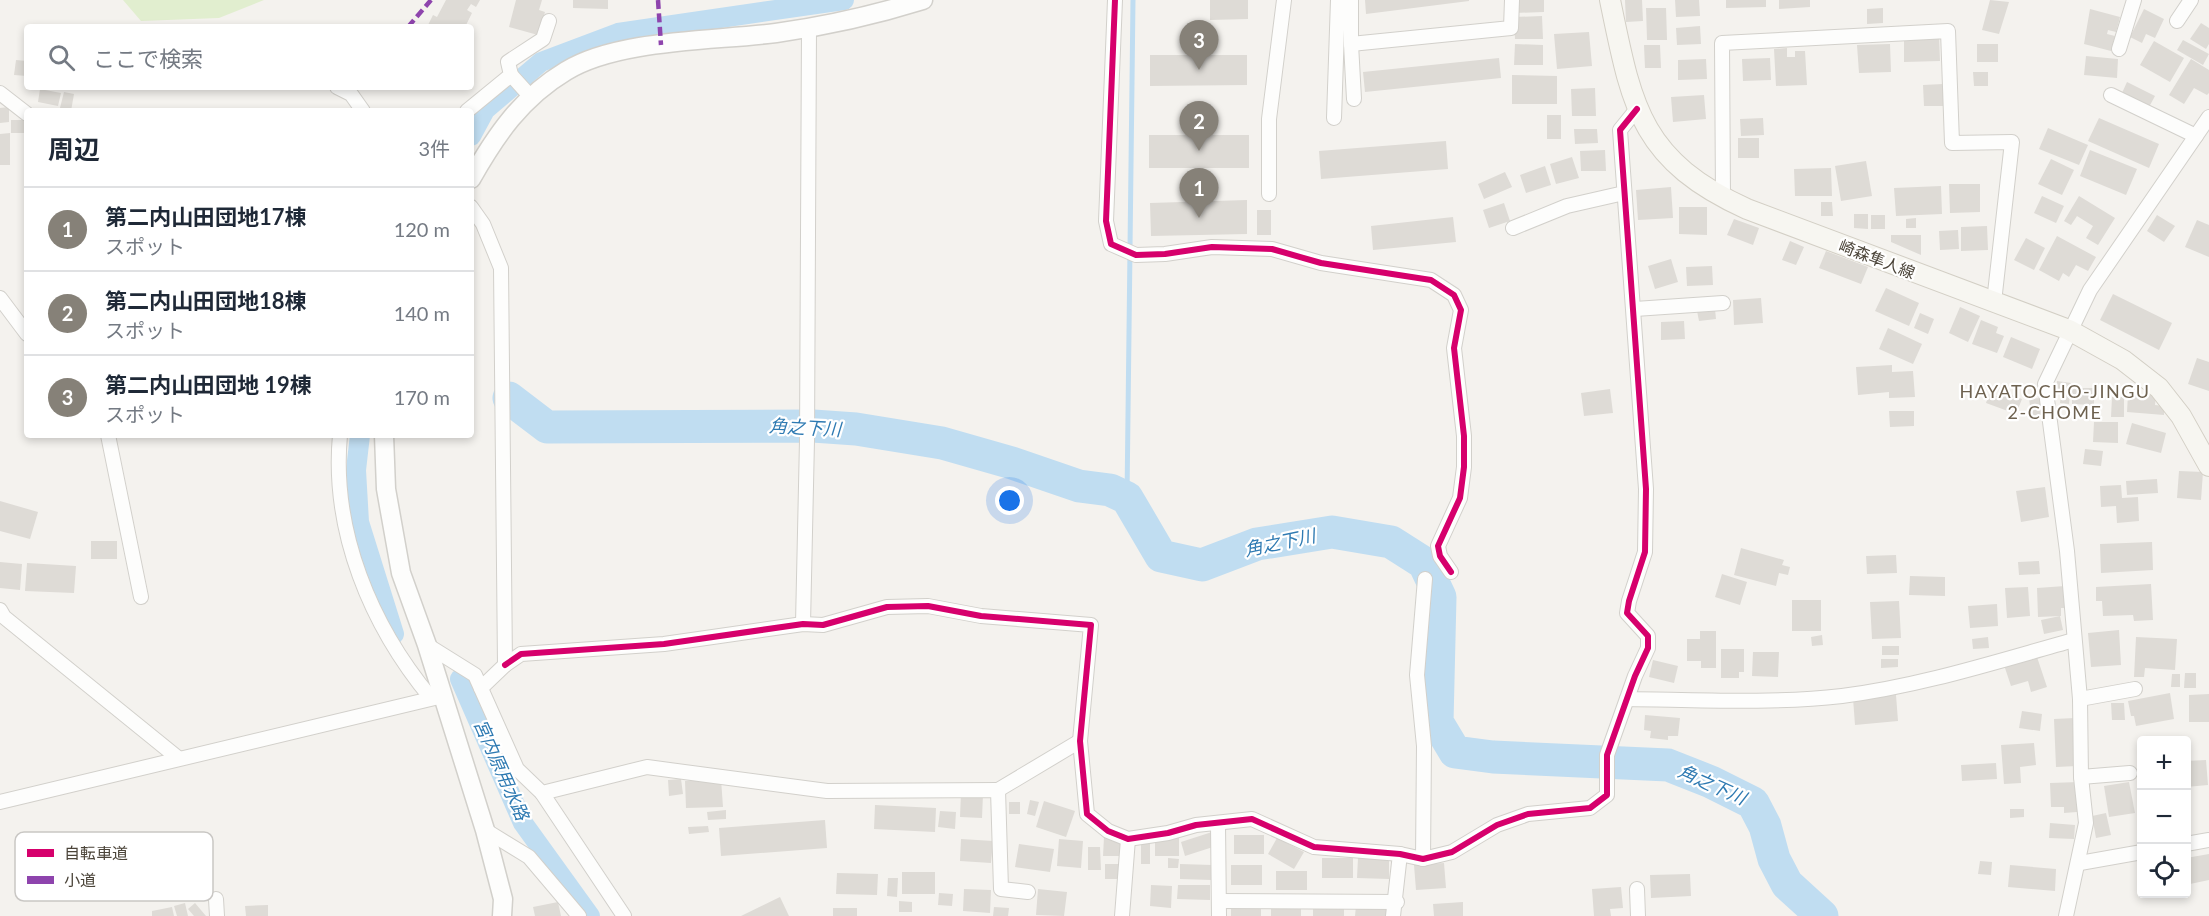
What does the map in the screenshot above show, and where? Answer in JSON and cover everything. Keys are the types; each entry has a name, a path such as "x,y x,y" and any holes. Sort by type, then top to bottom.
{"main road":[{"name":"崎森隼人線","path":"1610,0 1627,81 1637,109 1651,136 1673,164 1697,183 1723,198 2069,330 2123,360 2159,388 2181,416 2209,466"}],"street":[{"path":"473,108 520,85 567,70 597,56 661,45 809,28 876,15 923,0"},
{"path":"1115,0 1106,221 1111,244 1136,255 1165,254 1212,247 1272,249 1321,263 1431,280 1454,295 1461,310 1454,348 1464,436 1464,467 1460,498 1438,546 1440,556 1451,572"},
{"path":"1269,194 1269,119 1284,0"},
{"path":"1334,118 1338,0"},
{"path":"1351,0 1354,99"},
{"path":"1351,44 1511,28 1512,0"},
{"path":"2119,49 2134,0"},
{"path":"2177,21 2191,0"},
{"path":"520,85 508,62 543,39 549,21"},
{"path":"804,624 809,28"},
{"path":"1723,198 1722,43 1948,31 1952,143 2012,142 1994,302"},
{"path":"474,174 520,85"},
{"path":"343,90 351,94 361,108"},
{"path":"0,93 24,112"},
{"path":"2111,95 2196,136"},
{"path":"481,688 505,665 521,654 664,644 804,624 823,625 887,607 928,606 981,616 1091,625 1080,741 1087,814 1108,831 1128,839 1168,833 1197,825 1218,825 1252,819 1314,847 1400,854 1423,859 1452,852 1497,825 1528,814 1590,808 1607,795 1607,755 1648,648 1648,636 1628,613 1629,601 1645,552 1647,489 1620,130 1637,109"},
{"path":"2066,916 2080,863 2086,823 2081,777 2080,699 2067,551 2045,384 2069,330 2101,273 2209,117"},
{"path":"1513,228 1567,206 1624,193"},
{"path":"474,211 483,224 501,268 505,665"},
{"path":"0,298 24,330"},
{"path":"1635,309 1723,303"},
{"path":"109,438 141,597"},
{"path":"340,438 338,487 349,541 372,609 403,664 437,697"},
{"path":"384,438 386,489 401,573 427,645 437,697 485,830 503,898 502,916"},
{"path":"1423,859 1424,746 1417,675 1425,579"},
{"path":"0,610 4,617 178,758"},
{"path":"1627,699 1785,700 1842,696 1907,684 2074,640"},
{"path":"427,645 475,675 517,769 542,793 624,916"},
{"path":"2080,699 2135,689"},
{"path":"0,802 437,697"},
{"path":"542,793 647,767 827,791 998,790 1080,741"},
{"path":"2081,777 2130,773"},
{"path":"998,790 1000,889 1028,892"},
{"path":"1218,825 1219,916"},
{"path":"485,830 529,857 579,916"},
{"path":"1122,916 1128,839"},
{"path":"2191,843 2209,840"},
{"path":"2080,863 2137,853"},
{"path":"1393,916 1397,902 1400,854"},
{"path":"1637,889 1638,916"},
{"path":"216,899 217,916"},
{"path":"1219,901 1397,902"}],"green space":[{"path":"123,0 264,0 219,18 141,21"}],"building":[{"path":"446,0 480,0 476,7 471,4 467,10 472,13 466,24 428,24 433,15 437,17"},
{"path":"516,0 542,0 539,10 545,12 538,35 509,27"},
{"path":"573,0 608,0 608,9 573,8"},
{"path":"1210,0 1248,0 1248,19 1210,20"},
{"path":"1365,0 1469,0 1469,1 1366,14"},
{"path":"1514,0 1544,0 1544,12 1515,13"},
{"path":"1625,0 1642,0 1643,21 1626,22"},
{"path":"1675,0 1699,0 1700,16 1676,17"},
{"path":"1726,0 1766,0 1766,7 1726,8"},
{"path":"1779,0 1810,0 1810,7 1779,9"},
{"path":"1990,0 2009,2 1999,34 1982,30"},
{"path":"1646,8 1666,8 1667,40 1647,40"},
{"path":"1883,8 1883,23 1867,24 1867,9"},
{"path":"2090,9 2120,17 2116,32 2108,30 2107,34 2115,36 2111,51 2084,44"},
{"path":"2144,9 2164,19 2155,38 2146,34 2142,43 2130,37"},
{"path":"1542,16 1543,39 1515,39 1514,17"},
{"path":"2201,23 2209,28 2209,44 2206,49 2190,39"},
{"path":"1700,26 1701,44 1677,45 1676,28"},
{"path":"1589,32 1592,66 1557,69 1554,34"},
{"path":"1939,36 1940,61 1904,62 1904,37"},
{"path":"2183,40 2209,54 2203,65 2177,50"},
{"path":"2154,41 2184,58 2170,82 2140,65"},
{"path":"1515,44 1543,45 1543,65 1514,65"},
{"path":"1890,44 1891,72 1859,73 1857,45"},
{"path":"1977,44 1998,44 1998,62 1977,62"},
{"path":"1644,45 1660,45 1661,68 1645,68"},
{"path":"1787,48 1787,57 1795,57 1795,51 1805,51 1807,85 1776,86 1774,49"},
{"path":"1150,55 1247,55 1247,85 1150,86"},
{"path":"2086,56 2118,59 2117,78 2084,75"},
{"path":"1499,58 1501,78 1365,92 1363,72"},
{"path":"1770,58 1771,80 1743,81 1742,59"},
{"path":"1706,59 1707,79 1678,80 1678,60"},
{"path":"2191,59 2209,70 2209,93 2207,95 2194,88 2184,104 2169,95"},
{"path":"16,60 24,61 24,76 14,75"},
{"path":"1973,72 1988,72 1988,86 1974,86"},
{"path":"1512,75 1557,76 1557,104 1512,104"},
{"path":"2127,82 2155,96 2149,107 2122,93"},
{"path":"1943,84 1944,106 1924,106 1923,85"},
{"path":"1595,88 1596,116 1572,116 1571,89"},
{"path":"40,90 61,93 58,106 38,102"},
{"path":"64,92 74,94 72,108 60,108"},
{"path":"1704,95 1706,119 1673,122 1671,97"},
{"path":"9,107 9,122 0,123 0,108"},
{"path":"1547,115 1561,115 1561,139 1547,139"},
{"path":"1763,118 1764,135 1741,136 1740,119"},
{"path":"2099,118 2159,144 2149,168 2088,141"},
{"path":"11,120 24,120 24,133 11,133"},
{"path":"2048,128 2088,145 2079,165 2039,149"},
{"path":"1574,129 1597,129 1598,143 1575,144"},
{"path":"10,133 10,165 0,165 0,134"},
{"path":"1149,135 1249,135 1249,168 1149,168"},
{"path":"1738,138 1759,138 1759,158 1738,158"},
{"path":"1446,141 1448,169 1321,179 1319,151"},
{"path":"1605,150 1606,171 1581,171 1580,151"},
{"path":"2090,150 2137,169 2126,195 2080,176"},
{"path":"1572,157 1579,178 1556,184 1550,164"},
{"path":"2051,159 2074,170 2062,195 2038,184"},
{"path":"1866,161 1872,196 1841,201 1835,166"},
{"path":"1545,166 1551,185 1526,193 1520,175"},
{"path":"1831,168 1832,196 1795,196 1794,169"},
{"path":"1505,172 1512,187 1484,199 1478,184"},
{"path":"1949,184 1980,184 1980,212 1950,213"},
{"path":"1941,186 1942,214 1896,216 1894,188"},
{"path":"1671,187 1673,218 1638,220 1636,190"},
{"path":"2042,196 2064,206 2056,223 2034,213"},
{"path":"2079,196 2115,218 2098,245 2086,238 2093,226 2077,216 2071,225 2064,221"},
{"path":"1247,200 1247,234 1151,236 1150,203"},
{"path":"1821,202 1832,202 1833,216 1821,216"},
{"path":"1504,203 1510,221 1489,228 1483,210"},
{"path":"1679,207 1707,207 1707,235 1679,234"},
{"path":"1257,210 1271,210 1271,235 1257,235"},
{"path":"1854,214 1868,214 1868,229 1854,228"},
{"path":"1871,215 1885,215 1885,229 1871,229"},
{"path":"2157,215 2175,226 2164,242 2147,231"},
{"path":"1453,217 1456,242 1373,250 1371,226"},
{"path":"1916,218 1916,228 1906,228 1906,219"},
{"path":"1734,219 1759,228 1753,245 1727,235"},
{"path":"2197,220 2209,225 2209,257 2185,247"},
{"path":"1987,226 1988,250 1961,251 1961,227"},
{"path":"1958,230 1959,249 1940,250 1939,231"},
{"path":"1891,235 1921,235 1921,255 1891,242"},
{"path":"2057,236 2096,257 2088,271 2076,265 2069,277 2063,273 2059,281 2039,270"},
{"path":"2026,238 2045,248 2034,270 2014,260"},
{"path":"1790,241 1804,247 1796,265 1782,260"},
{"path":"1826,251 1868,267 1861,284 1819,268"},
{"path":"1671,259 1678,282 1655,289 1648,266"},
{"path":"1712,266 1713,285 1687,286 1686,267"},
{"path":"1886,288 1919,303 1909,326 1875,311"},
{"path":"2113,294 2172,323 2159,350 2100,320"},
{"path":"1761,298 1763,323 1734,325 1733,300"},
{"path":"1960,307 1980,316 1968,342 1949,333"},
{"path":"1715,309 1716,319 1699,321 1697,311"},
{"path":"1920,313 1934,319 1928,334 1914,328"},
{"path":"1981,320 1998,327 1996,333 2004,336 1997,353 1972,344"},
{"path":"1684,321 1685,339 1661,340 1661,322"},
{"path":"1888,328 1922,344 1913,364 1879,349"},
{"path":"2011,337 2040,349 2032,369 2003,357"},
{"path":"2197,358 2209,362 2209,391 2188,384"},
{"path":"1892,365 1892,372 1913,371 1915,397 1889,398 1889,392 1858,395 1856,367"},
{"path":"2057,381 2071,383 2069,404 2060,403 2061,394 2056,394"},
{"path":"2072,388 2094,388 2094,405 2072,404"},
{"path":"1610,389 1613,413 1584,416 1581,393"},
{"path":"2005,393 2022,399 2016,414 1986,403 1989,394 2003,398"},
{"path":"2128,394 2156,395 2155,405 2164,406 2164,415 2127,412"},
{"path":"2112,397 2124,397 2124,417 2111,417"},
{"path":"2041,398 2043,418 2032,419 2029,399"},
{"path":"1889,411 1914,411 1914,426 1890,427"},
{"path":"2094,422 2118,422 2118,443 2093,442"},
{"path":"2132,423 2166,433 2161,453 2126,444"},
{"path":"2085,449 2103,451 2101,466 2083,464"},
{"path":"2179,471 2203,472 2201,500 2177,498"},
{"path":"2157,479 2158,493 2127,495 2126,481"},
{"path":"2121,485 2122,498 2138,497 2139,521 2117,523 2116,506 2101,507 2100,486"},
{"path":"2045,487 2049,517 2021,522 2016,491"},
{"path":"0,501 38,512 30,539 0,531"},
{"path":"91,541 117,541 117,559 91,559"},
{"path":"2152,542 2153,570 2101,573 2100,544"},
{"path":"1741,548 1784,560 1782,565 1790,567 1788,575 1779,573 1776,586 1734,575"},
{"path":"1896,555 1897,573 1867,574 1866,556"},
{"path":"2039,561 2040,574 2019,575 2018,562"},
{"path":"0,562 22,564 20,590 0,588"},
{"path":"27,563 76,566 74,593 25,591"},
{"path":"1722,574 1747,582 1740,605 1715,597"},
{"path":"1910,576 1945,577 1945,596 1909,595"},
{"path":"2151,584 2153,620 2134,621 2133,615 2103,616 2102,601 2096,601 2096,587"},
{"path":"2065,586 2066,608 2061,608 2061,616 2038,617 2037,588"},
{"path":"2028,587 2030,616 2007,618 2005,588"},
{"path":"1792,600 1821,600 1821,631 1792,631"},
{"path":"1899,601 1901,638 1872,639 1870,602"},
{"path":"1997,604 1998,626 1970,628 1968,606"},
{"path":"2060,616 2063,630 2044,634 2041,620"},
{"path":"2119,630 2121,665 2091,667 2088,633"},
{"path":"1700,631 1716,631 1716,668 1701,668 1701,661 1687,661 1687,639 1700,639"},
{"path":"1822,635 1823,645 1812,646 1811,637"},
{"path":"1988,637 1989,648 1973,649 1972,639"},
{"path":"2136,637 2177,639 2175,670 2145,668 2144,677 2134,677"},
{"path":"1882,646 1899,646 1899,655 1882,655"},
{"path":"1721,649 1744,649 1744,672 1739,672 1739,678 1721,678"},
{"path":"1753,652 1779,652 1778,677 1752,676"},
{"path":"2036,654 2047,687 2031,692 2028,681 2011,686 2004,665"},
{"path":"1881,659 1898,659 1898,667 1881,668"},
{"path":"1653,660 1678,666 1674,683 1649,677"},
{"path":"2185,673 2196,673 2196,688 2184,688"},
{"path":"2172,674 2180,674 2180,687 2171,687"},
{"path":"2170,693 2174,719 2136,726 2128,701"},
{"path":"2209,694 2209,722 2189,722 2189,695"},
{"path":"1896,695 1898,721 1855,725 1853,698"},
{"path":"2111,703 2124,703 2125,720 2112,720"},
{"path":"2022,711 2042,714 2040,731 2019,728"},
{"path":"1645,715 1680,718 1678,736 1668,736 1668,740 1650,738 1651,731 1644,730"},
{"path":"2075,718 2077,766 2056,767 2054,719"},
{"path":"2034,743 2036,765 2020,767 2021,783 2004,784 2001,745"},
{"path":"2206,760 2208,785 2191,787 2191,761"},
{"path":"1996,763 1997,779 1962,781 1961,765"},
{"path":"681,779 683,794 669,796 668,780"},
{"path":"721,779 723,807 686,808 685,781"},
{"path":"2079,782 2080,803 2077,803 2077,812 2064,813 2064,807 2051,807 2050,783"},
{"path":"2129,782 2135,813 2109,817 2104,786"},
{"path":"961,793 983,794 982,818 960,817"},
{"path":"1030,800 1039,802 1035,816 1027,814"},
{"path":"1044,801 1075,811 1066,837 1036,827"},
{"path":"1009,802 1020,802 1020,814 1009,814"},
{"path":"875,805 936,808 935,832 874,829"},
{"path":"2010,809 2024,809 2024,817 2010,818"},
{"path":"726,810 726,819 708,820 707,812"},
{"path":"940,811 956,812 955,829 938,827"},
{"path":"2106,813 2111,835 2096,838 2092,816"},
{"path":"825,820 827,848 721,856 719,828"},
{"path":"2050,823 2075,825 2074,839 2049,838"},
{"path":"708,826 709,832 689,834 688,827"},
{"path":"1212,832 1216,846 1185,856 1181,842"},
{"path":"1234,835 1264,835 1264,854 1234,854"},
{"path":"1104,837 1120,837 1120,856 1103,856"},
{"path":"1155,837 1179,838 1179,856 1155,856"},
{"path":"1277,838 1304,852 1294,869 1268,854"},
{"path":"961,839 993,841 991,863 960,861"},
{"path":"1059,839 1083,841 1081,868 1057,866"},
{"path":"1141,842 1150,842 1150,864 1141,864"},
{"path":"1019,844 1054,849 1050,872 1015,867"},
{"path":"1088,847 1100,847 1101,870 1088,870"},
{"path":"2209,854 2209,880 2191,884 2191,857"},
{"path":"1168,858 1179,859 1178,868 1168,868"},
{"path":"1322,858 1353,858 1353,878 1322,878"},
{"path":"1358,858 1389,859 1389,879 1357,878"},
{"path":"1980,861 1992,862 1991,875 1978,874"},
{"path":"1444,863 1446,888 1416,890 1414,865"},
{"path":"1105,864 1121,864 1121,879 1105,879"},
{"path":"1180,864 1212,865 1212,880 1180,879"},
{"path":"1231,865 1262,865 1262,885 1231,885"},
{"path":"2010,865 2056,869 2055,891 2008,887"},
{"path":"1276,871 1307,871 1307,890 1276,890"},
{"path":"902,872 935,872 935,894 902,894"},
{"path":"837,873 878,874 877,895 836,894"},
{"path":"1690,874 1691,896 1651,898 1650,875"},
{"path":"888,878 898,878 897,897 887,896"},
{"path":"1151,885 1172,886 1171,908 1150,906"},
{"path":"1178,885 1210,885 1210,900 1177,899"},
{"path":"1621,887 1623,908 1610,909 1611,916 1594,916 1592,889"},
{"path":"964,889 991,890 990,913 963,911"},
{"path":"1038,889 1067,892 1064,916 1036,915"},
{"path":"939,893 953,894 952,906 938,905"},
{"path":"780,897 789,916 741,916"},
{"path":"899,901 912,902 912,912 899,912"},
{"path":"558,902 561,916 535,916 533,907"},
{"path":"1463,902 1463,916 1434,916 1433,904"},
{"path":"185,903 188,916 177,916 174,906"},
{"path":"195,903 206,916 194,916 188,909"},
{"path":"268,905 268,916 246,916 245,906"},
{"path":"1231,905 1261,905 1261,916 1231,916"},
{"path":"1313,906 1344,906 1344,916 1313,916"},
{"path":"1356,906 1386,907 1386,916 1355,916"},
{"path":"172,907 174,916 152,916 152,911"},
{"path":"994,907 1009,908 1008,916 993,916"},
{"path":"1271,907 1301,907 1301,916 1271,916"},
{"path":"833,908 857,908 857,916 833,916"}],"waterway":[{"name":"宮内原用水路","path":"474,130 485,110 541,62 618,33 844,0"},
{"path":"1127,498 1133,0"},
{"name":"角之下川","path":"509,398 547,427 813,426 856,429 942,443 1012,463 1079,486 1110,490 1127,498 1161,556 1202,565 1257,544 1332,532 1391,542 1424,563 1440,597 1437,722 1455,752 1493,757 1668,765 1711,782 1753,803 1765,826 1774,859 1787,884 1822,916"},
{"name":"宮内原用水路","path":"360,438 356,470 359,522 394,634"},
{"name":"宮内原用水路","path":"460,679 523,823 590,916"}],"marked path":[{"path":"411,24 431,0"},
{"path":"658,0 661,45"}],"cycle path":[{"path":"1115,0 1106,221 1111,244 1136,255 1165,254 1212,247 1272,249 1321,263 1431,280 1454,295 1461,310 1454,348 1464,436 1464,467 1460,498 1438,546 1440,556 1451,572"},
{"path":"505,665 521,654 664,644 803,624 823,625 887,607 928,606 981,616 1091,625 1080,741 1087,814 1108,831 1128,839 1168,833 1196,825 1252,819 1314,847 1400,854 1423,859 1452,852 1497,825 1528,814 1590,808 1607,795 1607,755 1635,676 1648,648 1648,636 1627,613 1645,552 1646,489 1620,130 1637,109"}],"place":[{"name":"第二内山田団地 19棟","path":"1199,70"},
{"name":"第二内山田団地18棟","path":"1199,151"},
{"name":"第二内山田団地17棟","path":"1199,218"}],"district":[{"name":"HAYATOCHO-JINGU 2-CHOME","path":"2055,402"}]}
